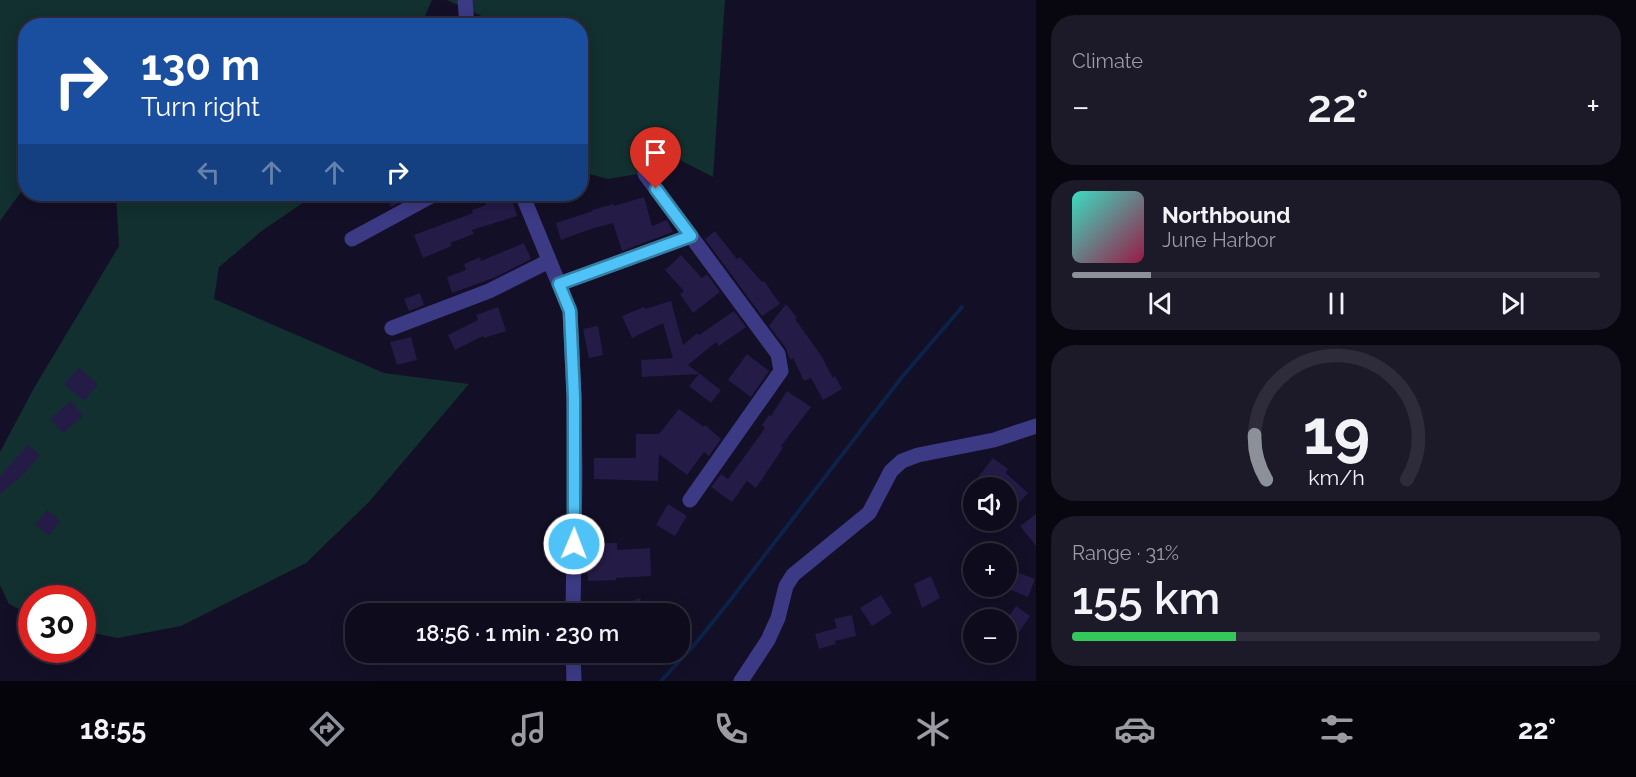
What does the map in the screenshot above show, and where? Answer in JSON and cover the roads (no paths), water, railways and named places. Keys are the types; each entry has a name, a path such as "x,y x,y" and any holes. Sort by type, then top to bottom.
{"street":[{"path":"465,0 466,18"},
{"path":"645,174 778,354 782,371 690,500"},
{"path":"352,239 422,201"},
{"path":"525,201 570,311 575,474 573,603"},
{"path":"559,284 691,236"},
{"path":"392,327 489,291 549,261"},
{"path":"741,681 768,640 778,618 786,586 793,575 869,513 891,471 902,461 918,454 994,440 1036,426"},
{"path":"573,663 574,681"}],"waterway":[{"path":"661,681 696,643 902,377 962,307"}]}
